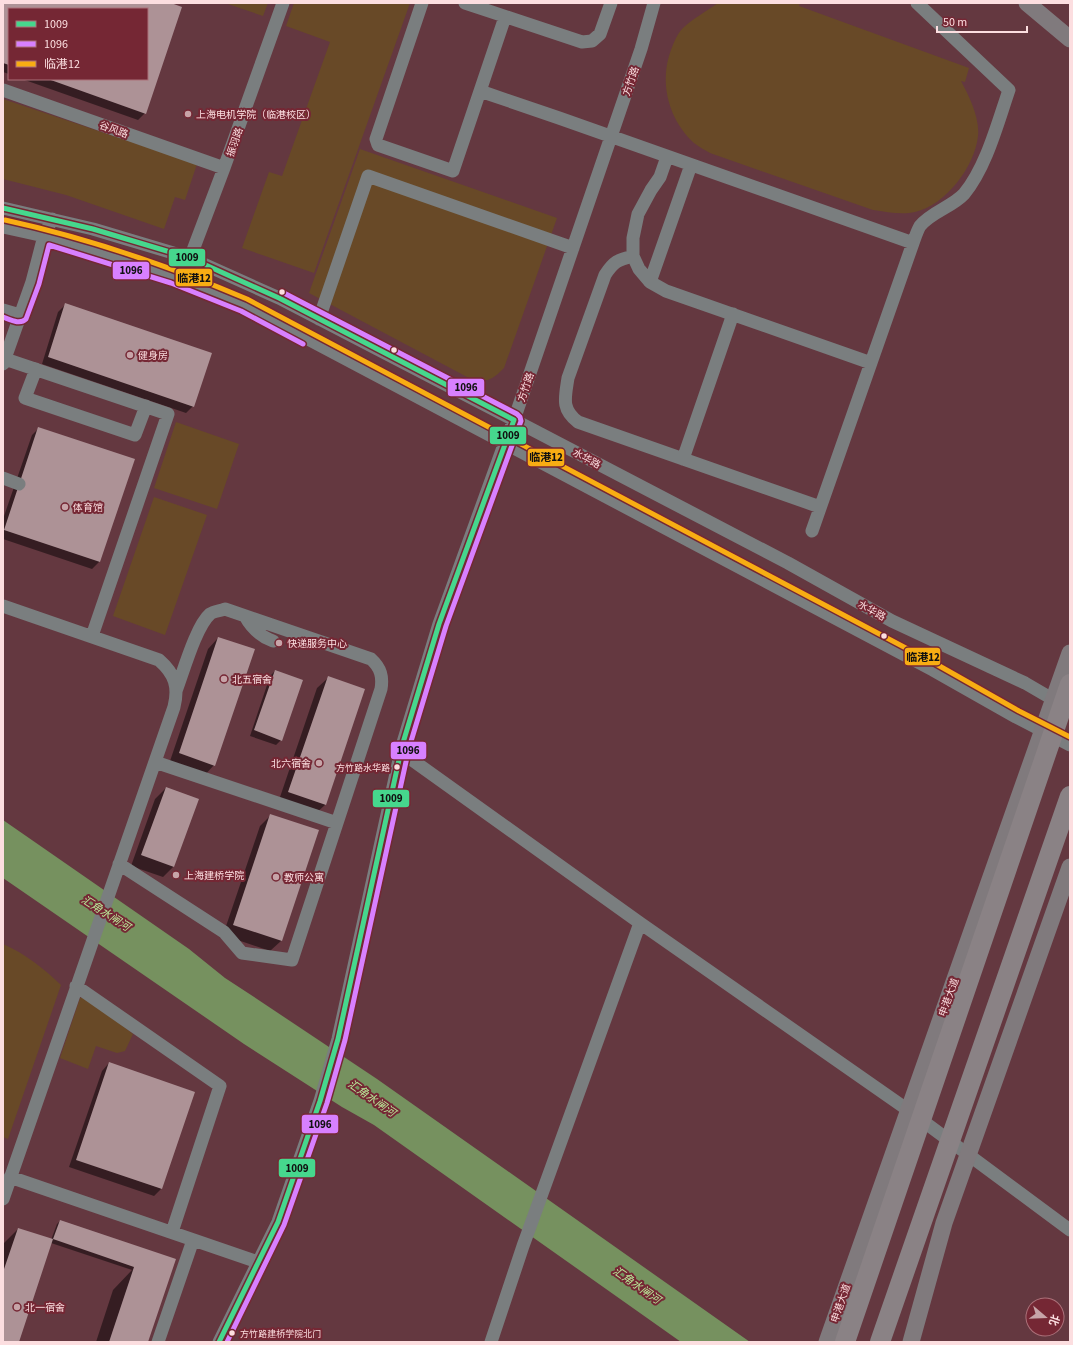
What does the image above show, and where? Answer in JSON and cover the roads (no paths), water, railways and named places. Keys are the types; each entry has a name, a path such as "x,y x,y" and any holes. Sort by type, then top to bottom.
{"highway":[{"path":"845,1342 1070,684"},
{"path":"880,1342 1070,796"}],"main road":[{"path":"1027,3 1070,39"},
{"name":"申港大道","path":"827,1342 908,1110 1044,731 1070,653"},
{"path":"911,1342 944,1223 1070,866"}],"street":[{"name":"振羽路","path":"190,258 224,168 282,3"},
{"path":"422,3 376,139 378,145 452,171 505,17"},
{"path":"465,3 582,42 592,40 600,34 611,3"},
{"name":"方竹路","path":"219,1342 278,1222 320,1101 338,1039 400,752 439,624 514,420 641,49 654,3"},
{"path":"812,531 913,243 920,227 927,219 948,207 963,195 976,178 984,161 1009,90 917,3"},
{"name":"谷风路","path":"3,90 224,168"},
{"path":"480,91 913,243"},
{"path":"667,157 660,177 638,214 632,238 633,256 638,269 650,282 666,291 871,363"},
{"path":"650,282 691,165"},
{"path":"319,319 368,176 573,248"},
{"name":"水华路","path":"3,208 93,228 190,258 279,298 788,563 892,621 1025,683 1070,709"},
{"path":"52,218 44,236 32,282 4,361 36,369 168,414 92,636"},
{"path":"3,227 44,236 173,276 244,305 505,442 933,670 1016,717 1070,745"},
{"path":"633,256 620,259 612,264 605,275 568,378 565,394 566,407 570,416 578,422 820,507"},
{"path":"3,310 20,315"},
{"path":"683,459 734,314"},
{"path":"36,369 25,398 135,435 146,406"},
{"path":"3,478 19,484"},
{"path":"3,606 159,660 171,672 176,691"},
{"path":"3,1199 76,986 174,707 176,691 204,621 212,613 225,609 371,659 380,669 382,676 381,689 292,960 242,953 224,932 119,864"},
{"path":"245,616 253,629 259,635 273,642"},
{"path":"400,752 640,923 908,1110 1070,1230"},
{"path":"154,762 337,824"},
{"path":"491,1342 523,1246 640,923"},
{"path":"76,986 220,1086 172,1232"},
{"path":"10,1177 258,1262"},
{"path":"158,1342 193,1240"}],"water":[{"name":"汇角水闸河","path":"3,820 189,949 225,978 377,1079 750,1342 681,1342 374,1125 342,1107 244,1044 3,878"}],"place":[{"name":"上海电机学院（临港校区）","path":"188,114"},
{"name":"健身房","path":"130,355"},
{"name":"体育馆","path":"65,507"},
{"name":"快递服务中心","path":"279,643"},
{"name":"北五宿舍","path":"224,679"},
{"name":"北六宿舍","path":"319,763"},
{"name":"方竹路水华路","path":"397,767"},
{"name":"上海建桥学院","path":"176,875"},
{"name":"教师公寓","path":"276,877"},
{"name":"北一宿舍","path":"17,1307"},
{"name":"方竹路建桥学院北门","path":"232,1333"}]}
